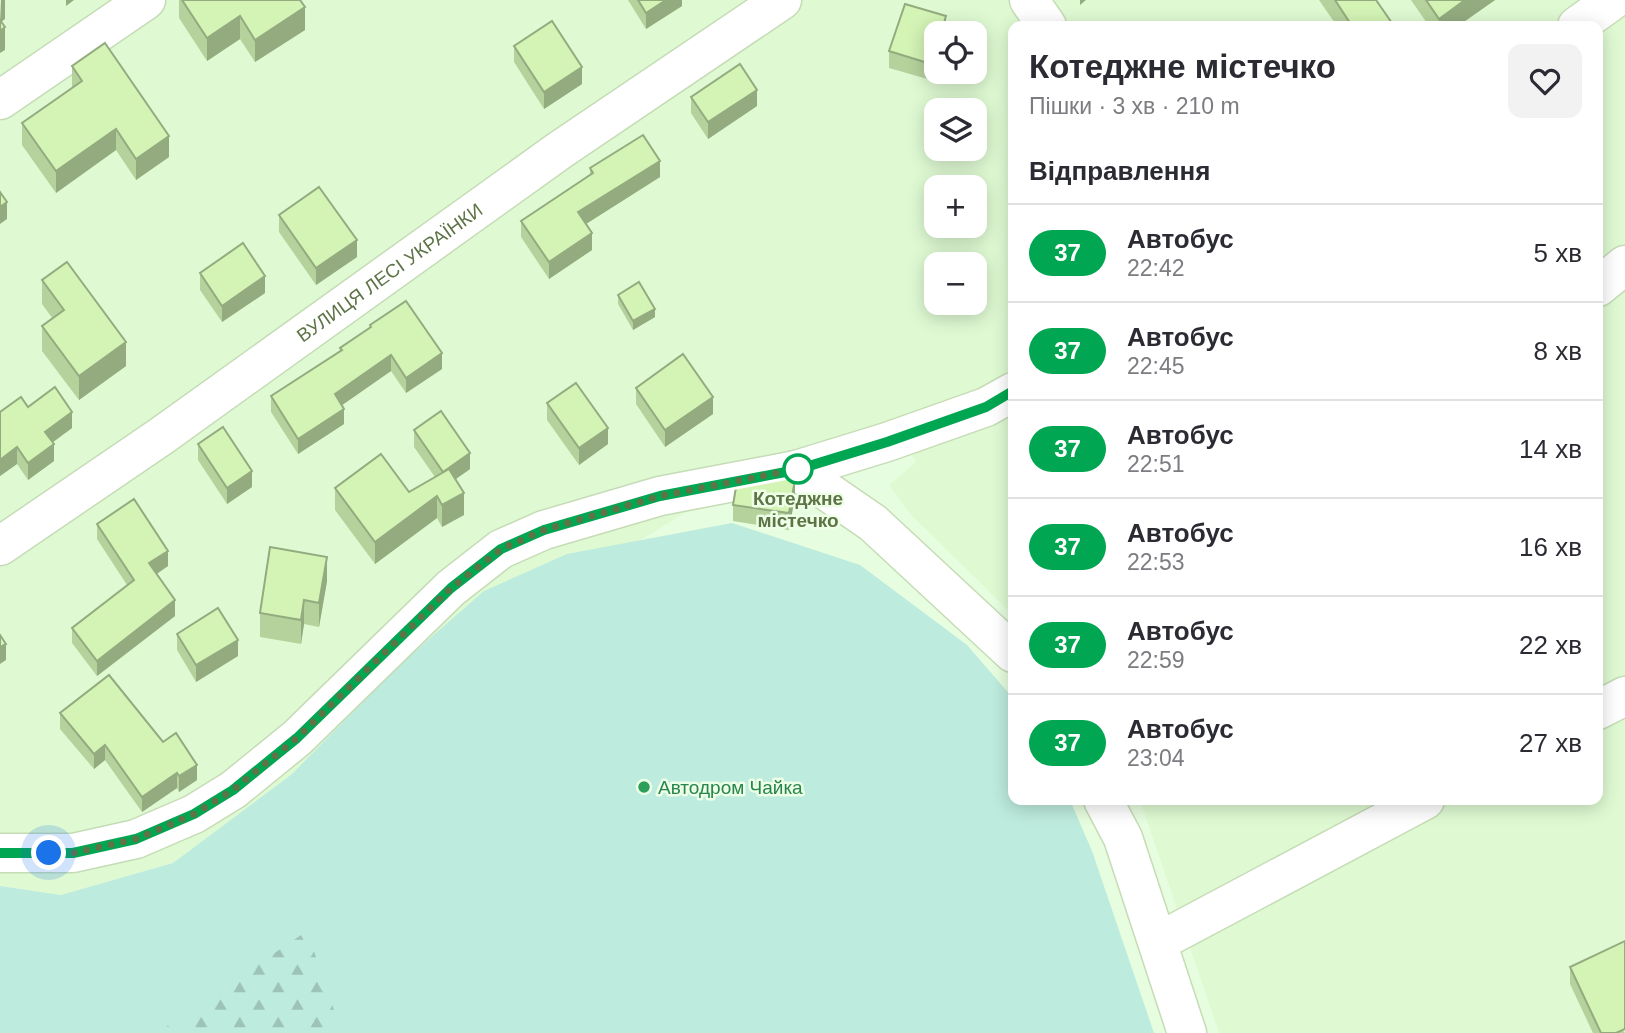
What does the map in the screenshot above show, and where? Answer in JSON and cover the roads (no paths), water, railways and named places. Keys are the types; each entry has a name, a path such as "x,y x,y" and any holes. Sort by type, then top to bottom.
{"street":[{"path":"0,100 146,0"},
{"name":"ВУЛИЦЯ ЛЕСІ УКРАЇНКИ","path":"0,546 171,429 560,150 782,0"},
{"path":"1029,0 1044,21"},
{"path":"1584,21 1613,0"},
{"path":"1603,283 1625,265"},
{"path":"0,853 73,853 136,839 194,814 233,790 297,738 451,588 501,549 544,530 660,496 796,470 986,407 1008,394"},
{"path":"796,470 873,523 1008,648"},
{"path":"1603,707 1625,696"},
{"path":"1105,805 1123,838 1187,1033"},
{"path":"1158,942 1416,805"}],"place":[{"name":"Котеджне містечко","path":"798,469"},
{"name":"Автодром Чайка","path":"644,787"}]}
